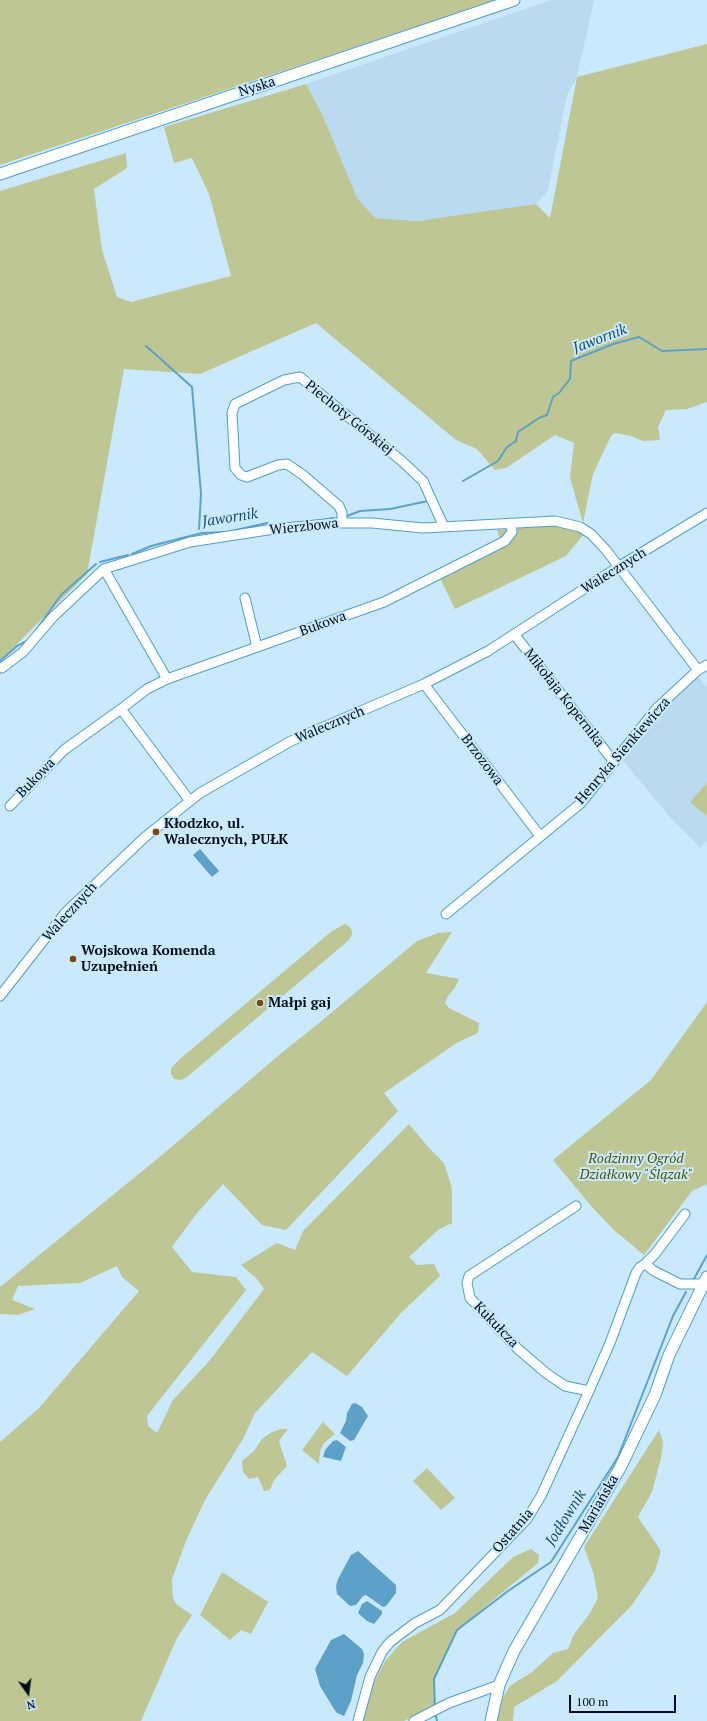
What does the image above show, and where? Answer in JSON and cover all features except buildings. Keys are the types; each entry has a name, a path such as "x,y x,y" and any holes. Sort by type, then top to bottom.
{"street":[{"name":"Nyska","path":"0,174 514,0"},
{"name":"Piechoty Górskiej","path":"342,523 342,513 339,506 303,475 287,464 278,465 247,477 241,475 235,468 232,413 235,404 284,380 300,377 424,481 444,527"},
{"name":"Walecznych","path":"0,996 65,914 120,859 190,800 290,741 424,684 488,651 618,567 707,514"},
{"name":"Wierzbowa","path":"104,570 190,542 274,530 342,523 372,523 423,528 555,521 580,527 590,534 606,550 698,670"},
{"name":"Bukowa","path":"10,806 64,750 147,689 167,679 384,602 505,541 512,532 511,523"},
{"path":"2,668 22,652 53,618 104,570 167,679"},
{"path":"245,598 257,647"},
{"name":"Mikołaja Kopernika","path":"514,634 614,762"},
{"name":"Henryka Sienkiewicza","path":"446,914 581,803 657,708 698,670 707,665"},
{"name":"Brzozowa","path":"424,684 540,836"},
{"path":"121,709 190,800"},
{"name":"Kukułcza","path":"576,1206 469,1276 467,1283 470,1298 518,1349 546,1373 565,1386 589,1391"},
{"name":"Ostatnia","path":"358,1721 370,1677 382,1652 390,1642 415,1623 440,1610 527,1519 541,1496 589,1391 610,1343 636,1273 656,1254 685,1214"},
{"path":"645,1264 654,1271 680,1284 705,1281"},
{"name":"Mariańska","path":"491,1721 499,1685 514,1651 620,1468 655,1395 669,1355 705,1281"},
{"path":"414,1721 449,1703 499,1685"}],"shaded area":[{"path":"551,0 594,0 577,77 567,95 548,190 536,204 418,221 375,218 356,198 322,114 306,84"},
{"path":"698,677 707,688 707,840 700,848 671,818 623,761 661,711"}],"green space":[{"path":"0,0 496,0 0,165"},
{"path":"707,44 707,402 687,409 666,410 658,427 660,440 643,441 631,436 615,433 611,436 593,474 583,523 570,478 574,443 555,435 506,468 495,470 477,449 456,440 316,323 200,374 124,369 87,574 0,661 0,191 126,153 127,168 94,189 102,250 117,297 131,302 231,276 209,194 192,158 174,163 164,127 306,84 322,114 357,198 375,218 418,221 536,204 550,218 577,77"},
{"path":"556,525 584,534 566,556 455,609 437,572 500,540 497,530"},
{"path":"707,783 707,816 690,802"},
{"name":"Małpi gaj","path":"345,924 349,926 352,931 352,935 349,940 187,1077 181,1080 174,1079 171,1074 171,1068 180,1059 332,931"},
{"path":"452,932 426,973 459,979 445,1003 449,1008 479,1023 478,1033 458,1042 384,1093 398,1111 286,1230 262,1225 223,1184 197,1213 172,1247 192,1272 236,1277 246,1290 147,1416 148,1426 157,1433 173,1400 210,1360 264,1289 257,1279 241,1265 277,1243 295,1250 303,1231 409,1124 444,1163 452,1188 452,1223 438,1230 409,1257 417,1265 434,1264 440,1276 401,1313 347,1376 312,1352 255,1413 243,1439 205,1500 186,1541 172,1579 173,1598 176,1604 192,1615 177,1638 141,1721 0,1721 0,1442 39,1408 139,1291 122,1277 117,1266 80,1283 18,1286 12,1300 35,1309 18,1315 0,1314 0,1287 162,1155 279,1055 417,941 438,933"},
{"name":"Rodzinny Ogród Działkowy \"Ślązak\"","path":"707,1002 707,1184 692,1191 644,1255 615,1231 591,1206 553,1160 651,1080"},
{"path":"323,1422 335,1434 324,1443 320,1451 319,1464 302,1450"},
{"path":"281,1429 288,1429 279,1441 287,1466 274,1480 270,1490 264,1491 258,1477 249,1479 243,1472 242,1461 254,1451 262,1439 272,1432"},
{"path":"659,1430 663,1442 661,1458 652,1492 638,1517 661,1551 655,1571 632,1605 557,1681 514,1707 513,1721 494,1721 500,1702 510,1686 532,1672 553,1653 568,1649 573,1636 590,1613 598,1598 594,1575 584,1547"},
{"path":"427,1468 455,1498 441,1510 413,1481"},
{"path":"531,1549 539,1555 538,1563 457,1630 434,1679 435,1705 404,1721 363,1721 372,1686 385,1661 402,1642 455,1613 513,1557"},
{"path":"222,1572 268,1602 251,1634 241,1630 230,1640 200,1615"}],"water":[{"path":"200,849 219,871 212,877 193,855"},
{"path":"355,1403 362,1407 368,1416 354,1440 350,1441 340,1433 346,1421 347,1413 352,1404"},
{"path":"337,1440 346,1447 341,1461 323,1457 325,1450 333,1441"},
{"path":"358,1551 396,1585 396,1593 386,1606 383,1607 366,1595 363,1596 356,1605 350,1606 337,1594 336,1586 338,1579 351,1555"},
{"path":"367,1601 382,1611 382,1614 374,1624 367,1621 358,1613 362,1604"},
{"path":"344,1634 362,1649 364,1654 363,1663 357,1675 351,1701 344,1716 337,1713 334,1709 320,1686 315,1669 331,1640"}],"waterway":[{"name":"Jawornik","path":"463,481 498,461 507,447 516,441 518,432 539,418 547,415 553,397 559,393 570,379 571,361 613,344 639,337 662,351 707,349"},
{"path":"146,346 192,387 201,494 199,529"},
{"name":"Jawornik","path":"347,516 360,511 390,509 428,501"},
{"name":"Jawornik","path":"316,521 334,518"},
{"name":"Jawornik","path":"132,554 151,546 202,533 227,532 267,523 272,525"},
{"name":"Jawornik","path":"100,562 128,555"},
{"name":"Jawornik","path":"34,633 61,595 96,564"},
{"name":"Jawornik","path":"0,661 17,646 27,641"},
{"name":"Jodłownik","path":"694,1279 707,1255"},
{"name":"Jodłownik","path":"435,1708 434,1679 457,1630 508,1591 551,1562 618,1457 673,1316 686,1292"},
{"name":"Jodłownik","path":"435,1712 437,1721"}],"place":[{"name":"Kłodzko, ul. Walecznych, PUŁK","path":"156,832"},
{"name":"Wojskowa Komenda Uzupełnień","path":"73,959"},
{"name":"Małpi gaj","path":"260,1003"}]}
